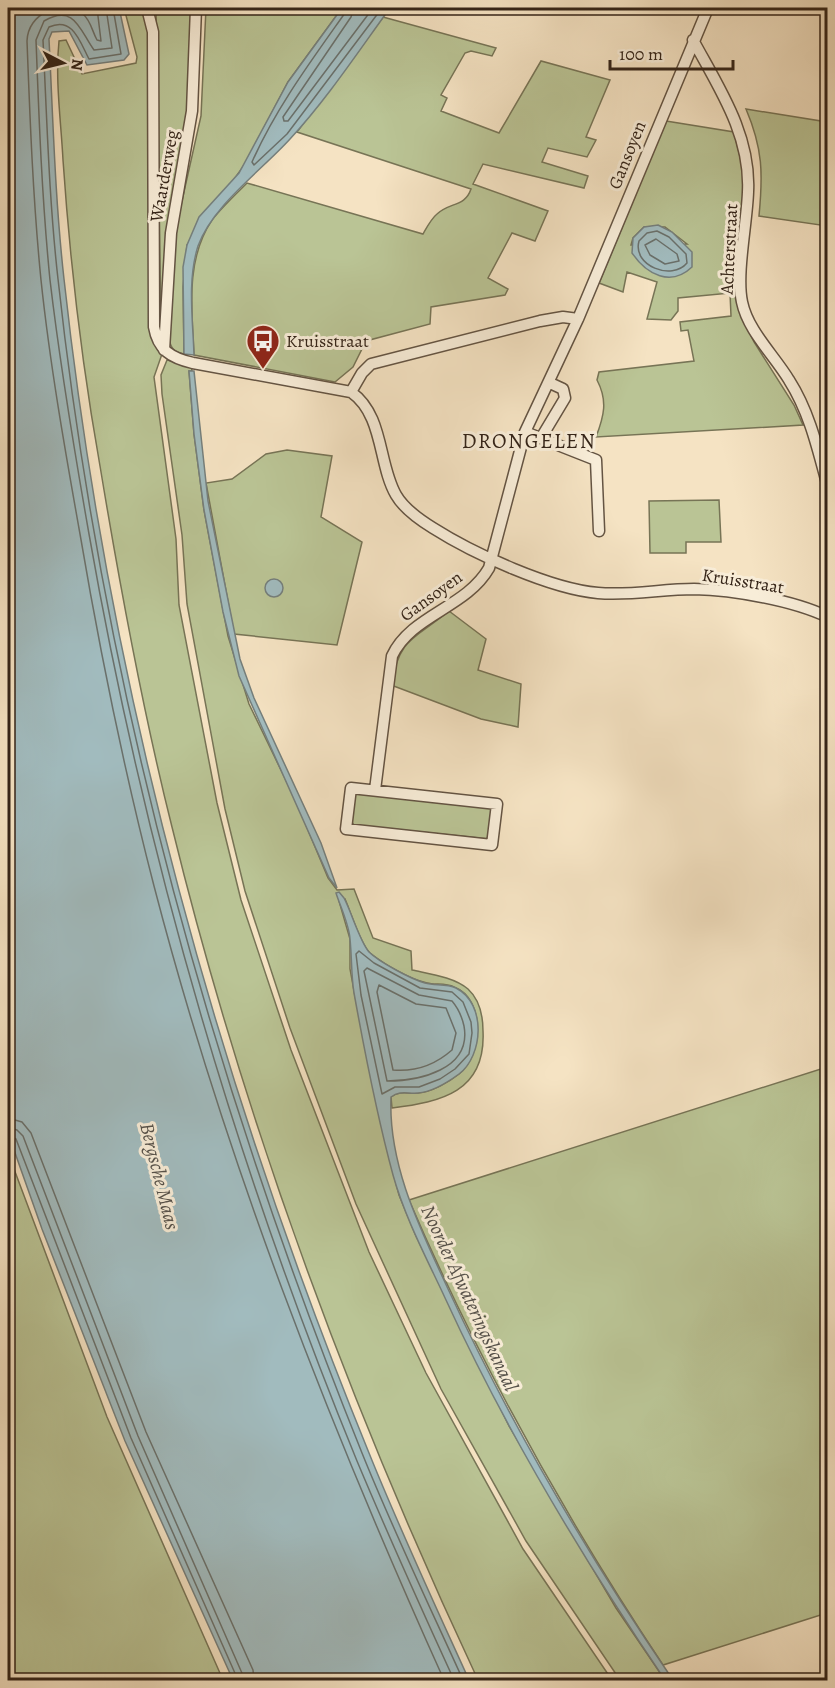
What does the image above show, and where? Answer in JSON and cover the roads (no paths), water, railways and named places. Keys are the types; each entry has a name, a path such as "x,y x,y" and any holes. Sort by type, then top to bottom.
{"street":[{"path":"147,8 153,32 154,327 156,338 164,351 176,360 351,392 362,373 371,364 540,321 563,317 578,319"},
{"name":"Waarderweg","path":"164,351 171,233 192,111 196,8"},
{"name":"Gansoyen","path":"375,790 383,712 392,656 397,645 408,632 446,609 484,576 492,559 525,432 550,383 578,319 708,8"},
{"name":"Achterstraat","path":"693,40 735,118 745,151 748,191 742,303 754,329 790,380 805,408 828,487"},
{"path":"541,438 564,398 563,389 550,383"},
{"name":"Kruisstraat","path":"351,392 361,402 378,435 393,489 402,504 435,530 492,559 561,586 583,591 625,594 694,589 722,591 766,599 828,617"},
{"path":"525,432 596,460 598,531"},
{"path":"351,788 375,790 496,804 492,845 346,829 351,788"}],"water":[{"name":"Bergsche Maas","path":"8,8 118,8 120,12 129,54 124,60 87,65 69,31 52,32 49,39 61,249 83,430 109,580 139,729 176,876 217,1023 263,1168 314,1311 369,1453 469,1680 233,1680 125,1441 42,1229 8,1133"},
{"path":"342,8 390,8 304,124 226,203 205,231 198,246 193,273 194,355 184,354 183,267 187,245 199,217 239,173 288,82"},
{"path":"658,225 672,232 692,252 692,267 684,273 668,277 660,276 645,267 632,253 633,238 644,227"},
{"path":"189,371 194,371 208,501 240,659 254,698 321,843 337,888 329,878 239,676 223,612 204,510"},
{"path":"270,579 278,579 283,584 281,595 270,597 265,592 265,584"},
{"path":"339,892 369,952 396,970 419,981 456,988 473,1006 477,1017 477,1043 467,1066 455,1077 434,1089 418,1093 401,1093 391,1097 391,1123 395,1148 408,1197 473,1342 525,1441 611,1586 673,1680 665,1680 576,1542 520,1447 470,1350 410,1223 393,1175 372,1085 352,980 349,933 336,893"}],"place":[{"name":"Kruisstraat","path":"263,370"}],"district":[{"name":"DRONGELEN","path":"529,441"}],"water label":[{"name":"Noorder Afwateringskanaal","path":"470,1298"}]}
